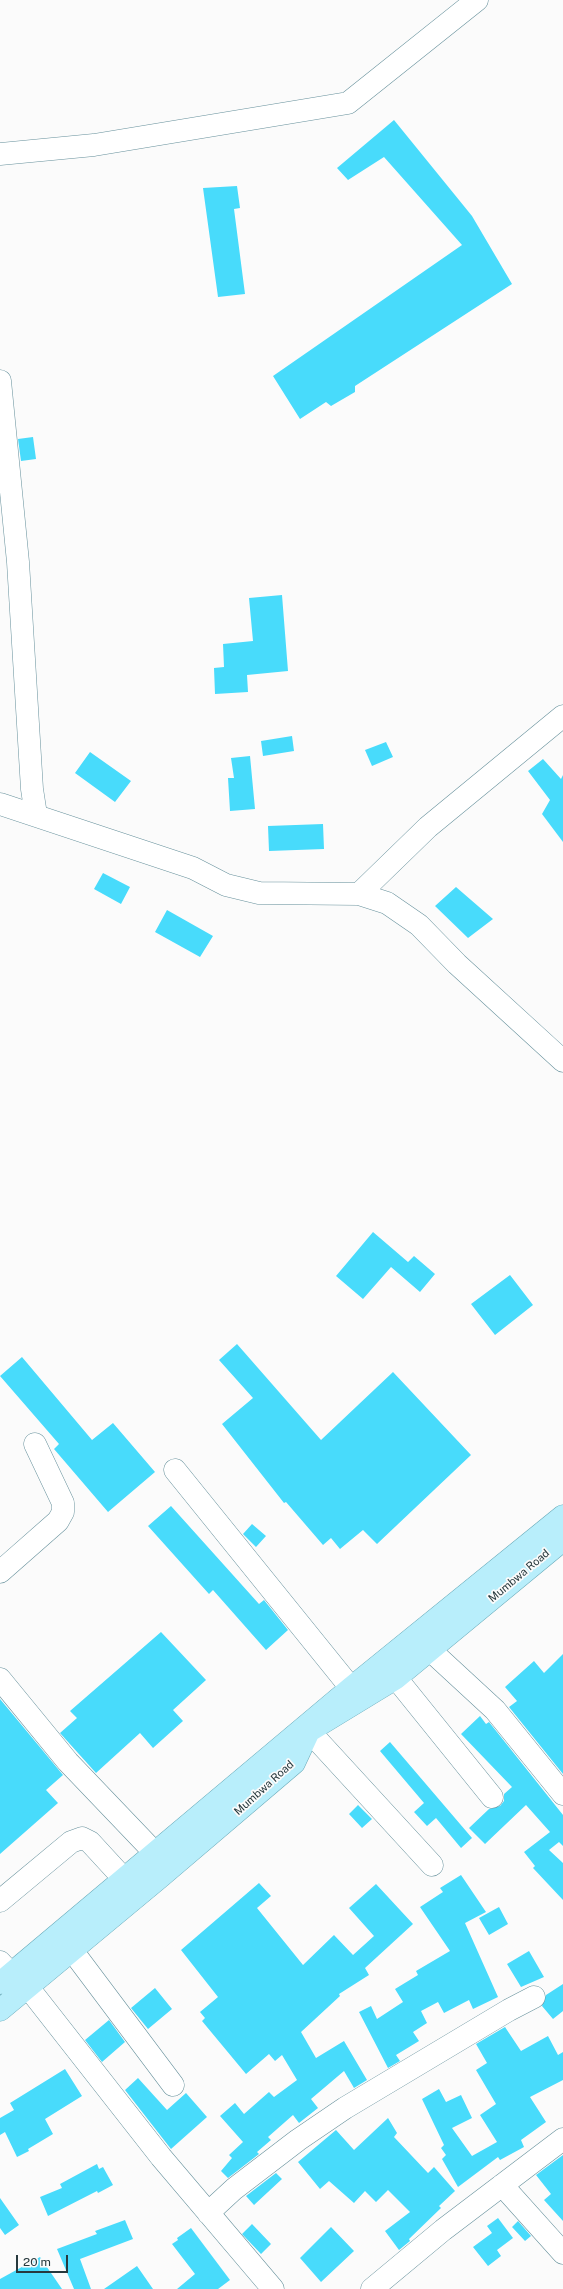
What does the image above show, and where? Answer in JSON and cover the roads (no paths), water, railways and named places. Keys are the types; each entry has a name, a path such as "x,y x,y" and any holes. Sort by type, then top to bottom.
{"main road":[{"name":"Mumbwa Road","path":"0,2010 10,1976 351,1688 563,1516"},
{"name":"Mumbwa Road","path":"10,1976 71,1949 159,1878 294,1763 309,1731 396,1678 560,1548"}],"street":[{"path":"0,154 94,145 170,134 348,103 477,0"},
{"path":"0,381 18,562 31,782 36,816"},
{"path":"359,894 428,828 563,716"},
{"path":"0,804 193,868 226,885 259,893 359,894 387,903 419,925 457,964 563,1061"},
{"path":"0,1572 58,1521 63,1512 63,1503 35,1444"},
{"path":"175,1470 351,1688"},
{"path":"430,1650 495,1710 563,1794"},
{"path":"396,1678 492,1797"},
{"path":"0,1679 68,1762 155,1853"},
{"path":"309,1731 432,1865"},
{"path":"0,1901 71,1842 82,1838 90,1842 124,1879"},
{"path":"71,1949 173,2085"},
{"path":"10,1976 273,2289"},
{"path":"208,2213 234,2188 327,2120 509,2010 534,1997"},
{"path":"372,2289 443,2230 563,2139"},
{"path":"502,2185 563,2254"}]}
